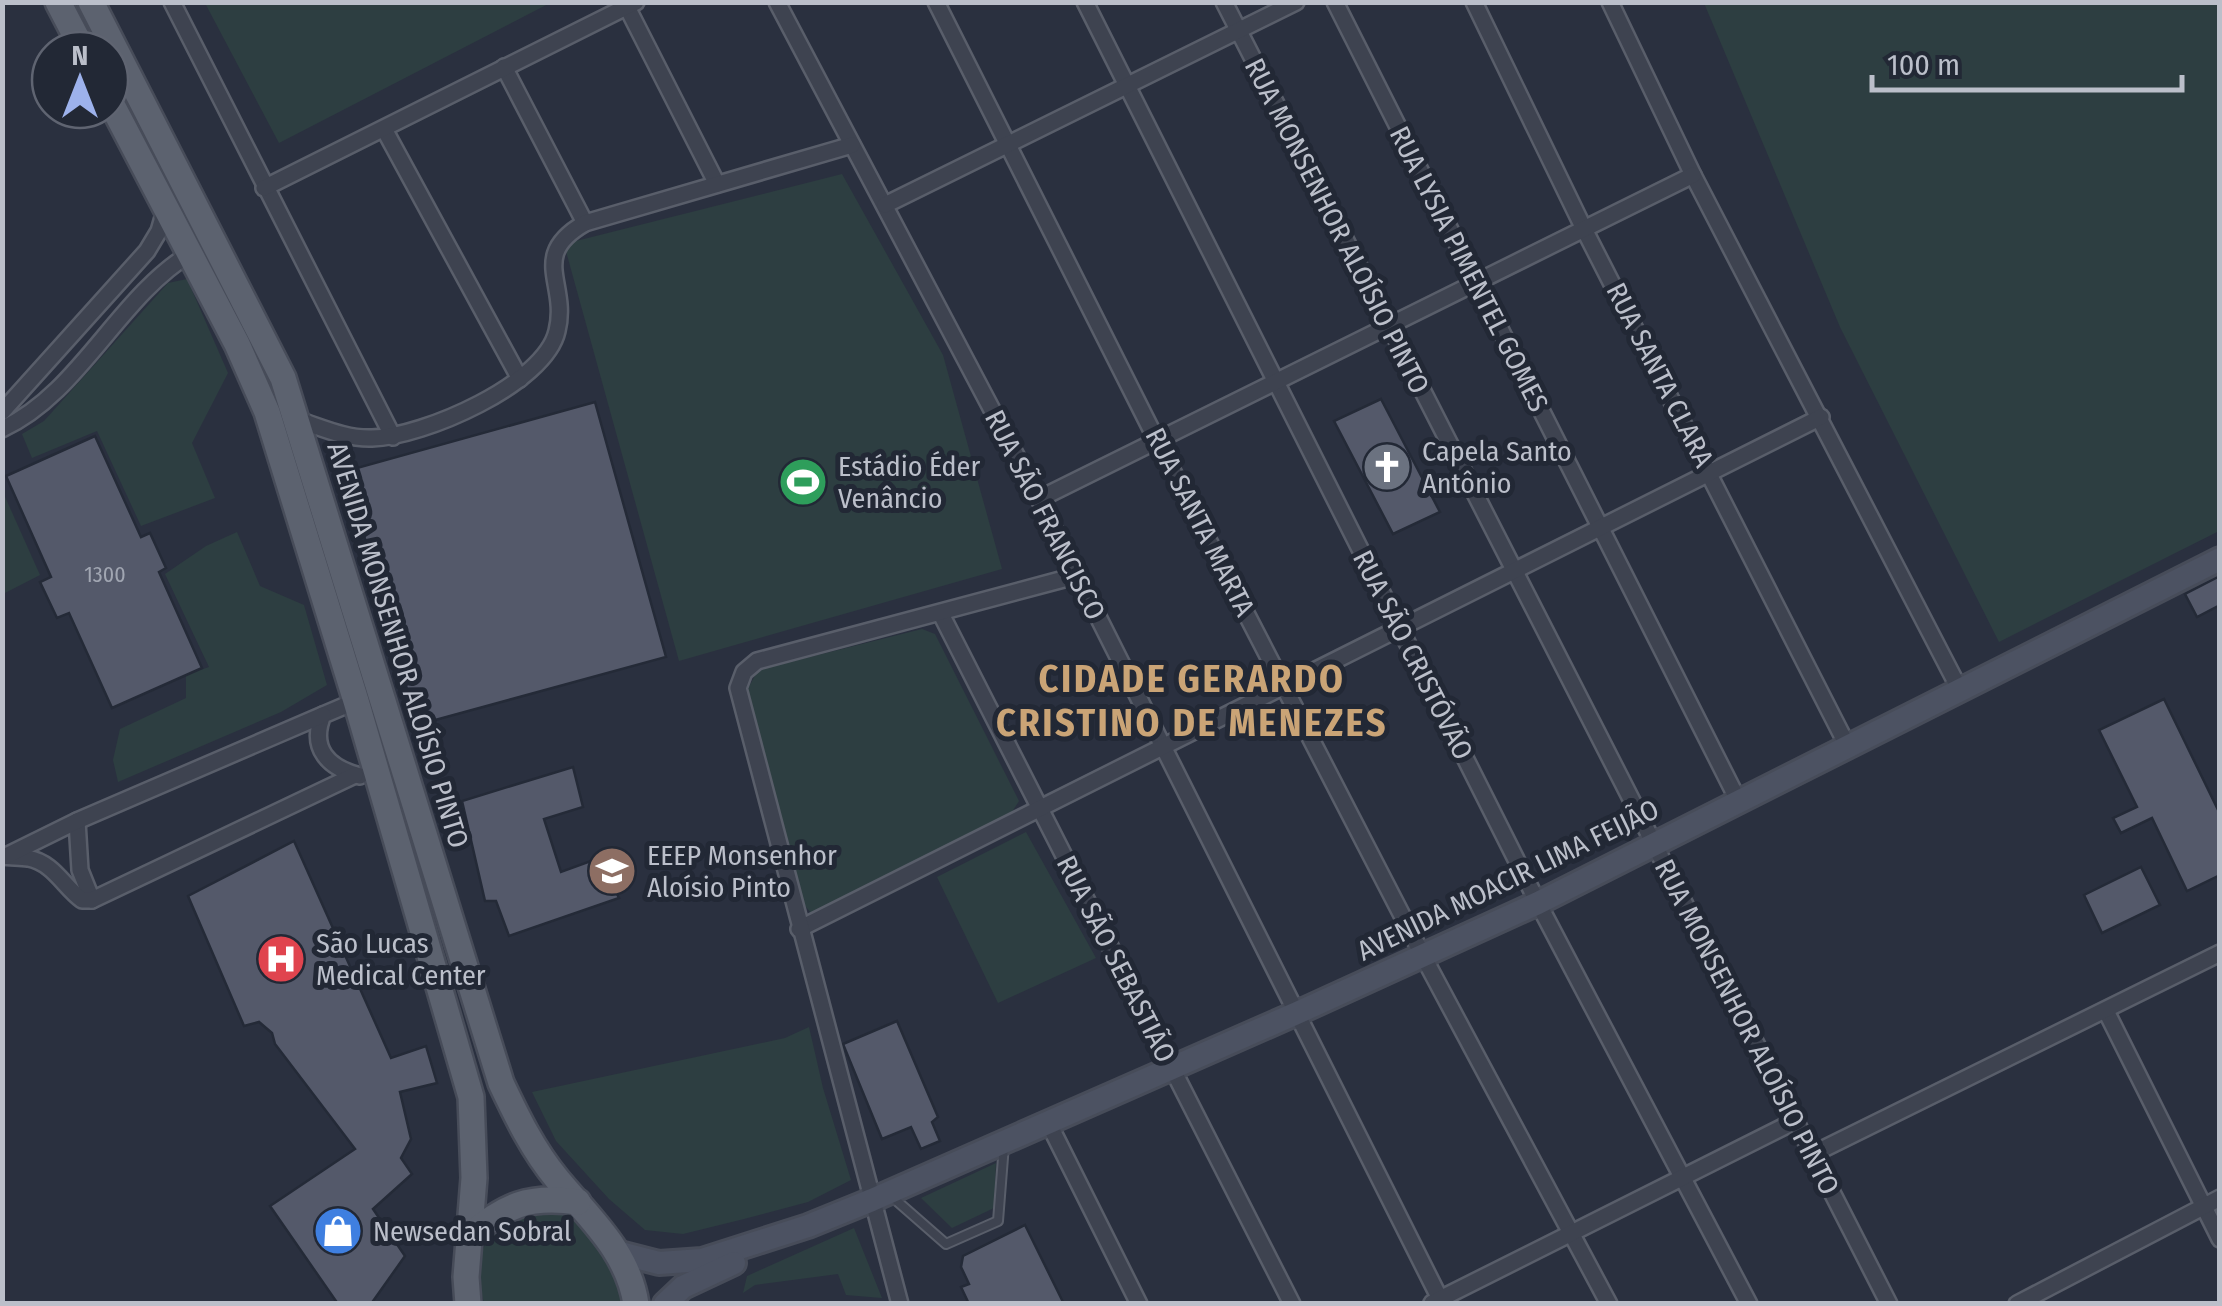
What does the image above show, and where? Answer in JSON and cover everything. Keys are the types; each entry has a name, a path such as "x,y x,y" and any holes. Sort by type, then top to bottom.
{"main road":[{"path":"58,2 73,30"},
{"name":"AVENIDA MONSENHOR ALOÍSIO PINTO","path":"91,2 267,342 298,420 488,1048 519,1123 556,1178 620,1253 636,1304"},
{"name":"AVENIDA MONSENHOR ALOÍSIO PINTO","path":"125,130 191,253 267,412 356,700 367,777 467,1075 474,1178 467,1290"},
{"name":"AVENIDA MOACIR LIMA FEIJÃO","path":"808,1226 1297,1013 1538,903 2220,559"},
{"path":"468,1237 498,1214 532,1199 578,1202"},
{"path":"620,1253 639,1261 676,1264 702,1260 808,1226"},
{"path":"665,1304 684,1287 808,1226"}],"street":[{"path":"172,2 393,437"},
{"name":"RUA SÃO FRANCISCO","path":"776,2 1038,499 1297,1013 1436,1301"},
{"name":"RUA SANTA MARTA","path":"936,2 1156,440 1423,956 1610,1304"},
{"name":"RUA SÃO CRISTÓVÃO","path":"1085,2 1538,903 1749,1304"},
{"name":"RUA MONSENHOR ALOÍSIO PINTO","path":"1224,2 1889,1304"},
{"path":"884,205 1296,2"},
{"name":"RUA LYSIA PIMENTEL GOMES","path":"1335,2 1739,802"},
{"name":"RUA SANTA CLARA","path":"1474,2 1584,229 1848,748"},
{"path":"1610,2 1693,174 1961,692"},
{"path":"264,188 632,5 718,184"},
{"path":"504,67 585,222"},
{"path":"384,129 520,378"},
{"path":"298,420 346,437 393,437 468,411 520,378 545,353 557,333 559,313 552,262 556,246 566,234 585,222 852,145"},
{"path":"1038,499 1693,174"},
{"path":"2,412 147,251 166,207"},
{"path":"2,429 38,408 161,274 191,253"},
{"path":"799,929 1821,417"},
{"path":"900,1304 879,1196 799,929 738,688 744,672 757,661 1075,576"},
{"name":"RUA SÃO SEBASTIÃO","path":"941,614 1292,1304"},
{"path":"3,857 356,700"},
{"path":"322,715 317,733 320,751 334,767 367,777"},
{"path":"3,857 28,858 42,864 55,871 82,900 92,900 367,777"},
{"path":"78,821 80,870 92,900"},
{"path":"1813,1154 2220,952"},
{"path":"2106,1011 2220,1238"},
{"path":"1436,1301 1795,1121"},
{"path":"1048,1122 1139,1304"},
{"path":"2018,1304 2220,1198"},
{"path":"452,1304 467,1290"}],"lane":[{"path":"879,1196 946,1244 998,1221 1004,1142"}],"shaded area":[{"path":"205,3 550,3 279,143"},
{"path":"1704,3 2219,3 2219,531 1999,642 1840,327"},
{"name":"Estádio Éder Venâncio","path":"842,174 943,355 1002,569 679,661 564,244"},
{"path":"187,279 228,373 192,443 215,498 141,526 97,431 32,458 22,434 44,421 168,283"},
{"path":"2,490 40,575 3,594 2,594"},
{"path":"237,532 260,586 304,605 327,685 281,712 118,782 113,760 120,729 186,698 186,675 209,667 165,574 206,546"},
{"path":"922,629 935,634 1019,801 1012,812 811,913 801,901 745,694 758,670"},
{"path":"1026,832 1096,958 998,1003 937,877"},
{"path":"809,1027 851,1180 808,1202 683,1234 645,1230 609,1199 556,1141 532,1092 785,1038"},
{"path":"996,1163 994,1208 952,1228 921,1198"},
{"path":"533,1209 572,1218 597,1237 613,1266 625,1303 484,1303 480,1274 485,1244 501,1225"},
{"path":"854,1228 882,1298 846,1295 838,1274 755,1285 743,1293 747,1276"}],"building":[{"name":"Capela Santo Antônio","path":"1381,399 1440,512 1393,534 1334,421"},
{"path":"595,402 666,657 417,725 346,471"},
{"path":"95,436 141,537 150,533 166,568 159,572 202,668 112,708 69,613 57,618 40,582 51,577 6,476"},
{"path":"2220,576 2220,605 2197,617 2185,594"},
{"path":"2164,699 2220,814 2220,875 2187,891 2152,818 2121,833 2113,818 2137,807 2099,730"},
{"path":"573,767 583,807 544,819 561,872 599,858 619,898 509,936 496,901 485,901 462,801"},
{"name":"São Lucas Medical Center","path":"294,841 391,1058 426,1046 437,1083 400,1092 411,1139 401,1158 412,1174 373,1209 405,1256 371,1304 338,1304 270,1206 355,1149 275,1044 272,1033 259,1022 244,1026 188,896"},
{"path":"2141,867 2160,905 2102,933 2084,895"},
{"path":"897,1021 938,1117 932,1122 940,1141 921,1149 911,1127 882,1139 843,1044"},
{"path":"1025,1225 1064,1304 969,1304 961,1287 969,1284 961,1267 963,1256"}],"place":[{"name":"Capela Santo Antônio","path":"1387,467"},
{"name":"Estádio Éder Venâncio","path":"803,482"},
{"name":"EEEP Monsenhor Aloísio Pinto","path":"612,871"},
{"name":"São Lucas Medical Center","path":"281,959"},
{"name":"Newsedan Sobral","path":"338,1231"}],"district":[{"name":"CIDADE GERARDO CRISTINO DE MENEZES","path":"1192,701"}]}
